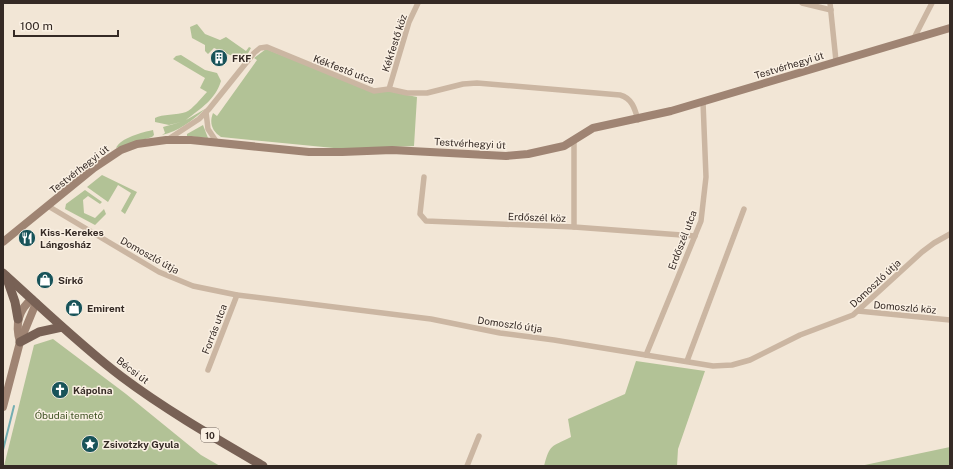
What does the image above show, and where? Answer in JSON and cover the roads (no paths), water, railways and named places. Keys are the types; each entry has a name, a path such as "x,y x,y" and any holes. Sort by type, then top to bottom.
{"main road":[{"name":"Bécsi út","path":"4,274 62,327 122,376 158,402 263,466"},
{"path":"4,274 15,302 18,320"},
{"path":"20,342 39,332 62,327"}],"street":[{"name":"Kékfestő köz","path":"389,89 409,22 418,3"},
{"path":"802,3 831,10"},
{"path":"830,3 836,61"},
{"path":"914,38 932,3"},
{"name":"Testvérhegyi út","path":"3,242 94,168 120,150 141,143 166,140 216,141 309,152 426,150 506,156 553,149 574,140 593,128 614,122 638,120 647,116 662,114 950,28"},
{"name":"Kékfestő utca","path":"166,140 206,112 254,53 263,47 270,47 371,90 378,91 389,89 407,93 427,93 477,83 620,95 626,97 632,104 638,120"},
{"name":"Erdőszél utca","path":"646,355 703,212 706,177 703,102"},
{"path":"206,112 208,129 216,141"},
{"path":"574,140 574,228"},
{"name":"Erdőszél köz","path":"424,177 420,214 426,221 574,228 694,236"},
{"name":"Domoszló útja","path":"48,206 169,277 193,286 237,295 431,319 500,333 722,366 745,362 800,335 850,316 858,311 874,294 934,242 950,234"},
{"path":"687,361 744,208"},
{"name":"Forrás utca","path":"208,370 237,295"},
{"path":"20,342 18,320 23,308 34,301"},
{"path":"3,406 20,342 28,323 34,301"},
{"name":"Domoszló köz","path":"858,311 950,320"},
{"path":"28,323 39,332"},
{"path":"467,466 479,436"}],"waterway":[{"path":"3,450 14,406"}],"place":[{"name":"FKF","path":"219,58"},
{"name":"Kiss-Kerekes Lángosház","path":"27,238"},
{"name":"Sírkő","path":"45,280"},
{"name":"Emirent","path":"74,308"},
{"name":"Kápolna","path":"60,390"},
{"name":"Zsivotzky Gyula","path":"90,444"}],"park label":[{"name":"Óbudai temető","path":"69,415"}]}
